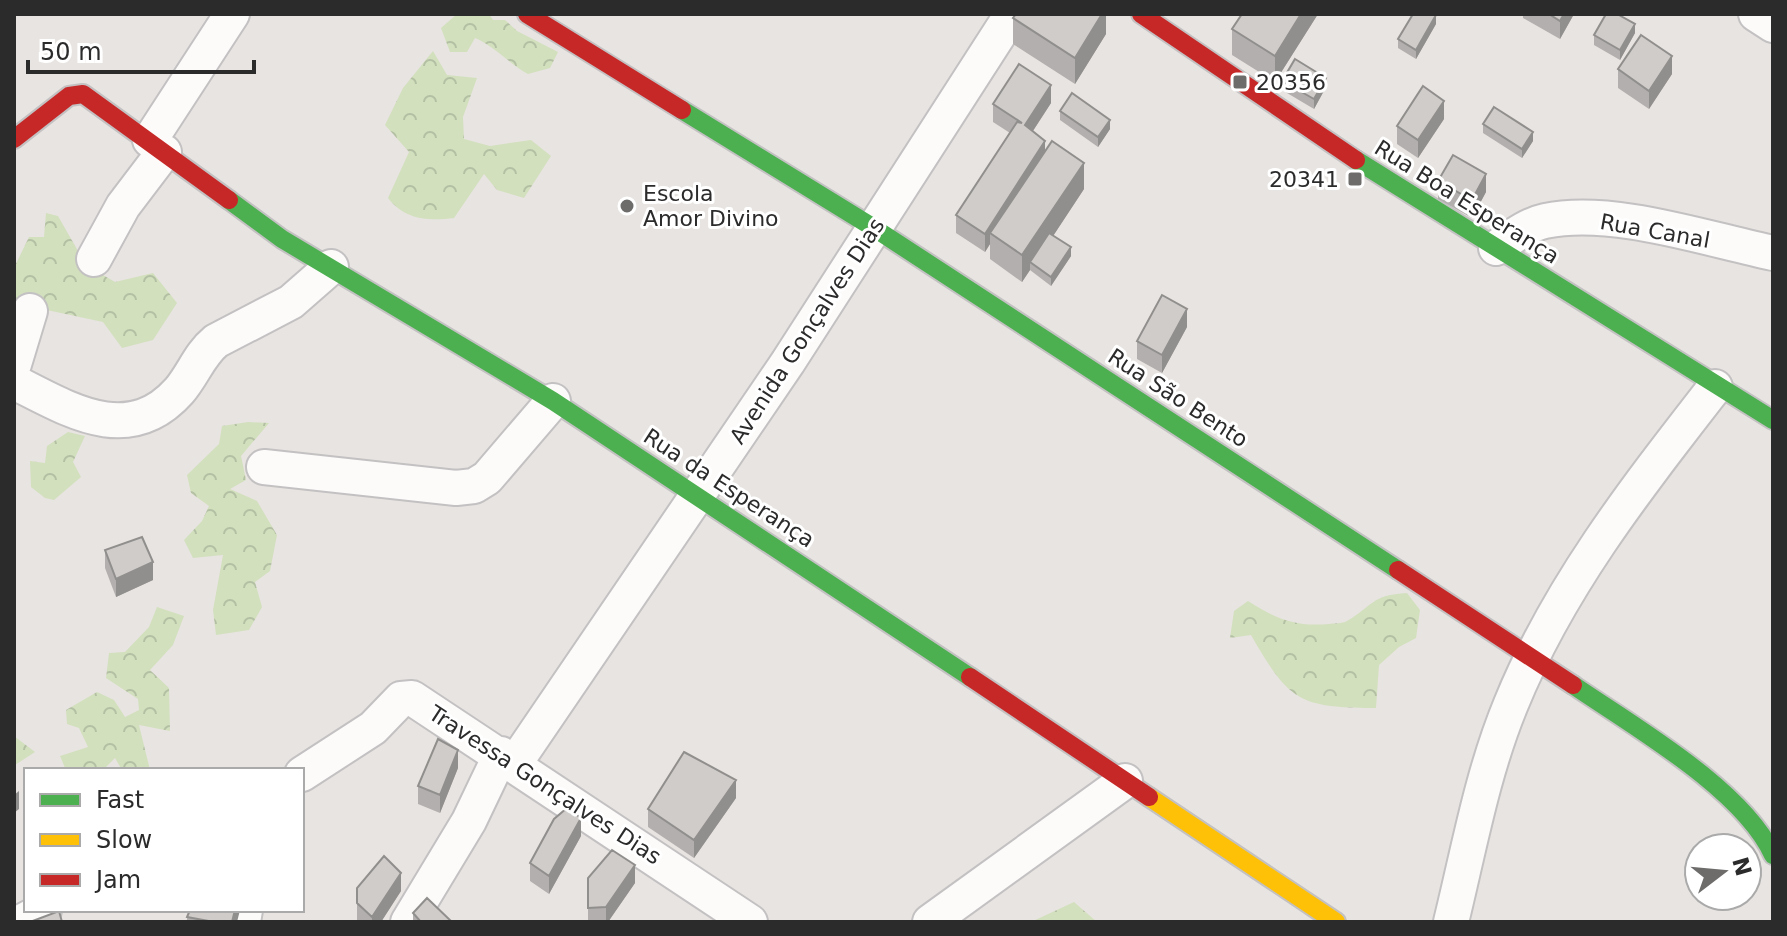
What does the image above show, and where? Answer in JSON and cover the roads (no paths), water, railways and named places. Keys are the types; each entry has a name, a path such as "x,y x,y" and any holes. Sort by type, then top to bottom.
{"street":[{"path":"94,259 232,14"},
{"name":"Rua São Bento","path":"527,14 874,228 1532,657 1662,746 1746,813 1763,833 1773,855"},
{"name":"Avenida Gonçalves Dias","path":"408,922 508,758 698,495 1012,14"},
{"name":"Rua Boa Esperança","path":"1141,14 1387,181 1715,387 1773,420"},
{"path":"1756,14 1773,25"},
{"name":"Rua da Esperança","path":"14,139 69,96 83,94 282,239 553,401 1336,922"},
{"name":"Rua Canal","path":"1496,248 1527,227 1545,221 1615,220 1773,253"},
{"path":"14,382 102,421 119,423 138,417 166,403 180,390 206,349 216,341 291,302 331,267"},
{"path":"14,364 30,311"},
{"path":"1451,922 1494,750 1532,657 1610,522 1715,387"},
{"path":"264,467 456,488 474,486 487,478 553,401"},
{"name":"Travessa Gonçalves Dias","path":"304,773 373,728 406,697 508,758 750,922"},
{"path":"930,922 1125,781"},
{"path":"21,922 40,912"}],"place":[{"name":"20356","path":"1240,82"},
{"name":"20341","path":"1355,179"},
{"name":"Escola Amor Divino","path":"627,206"}]}
